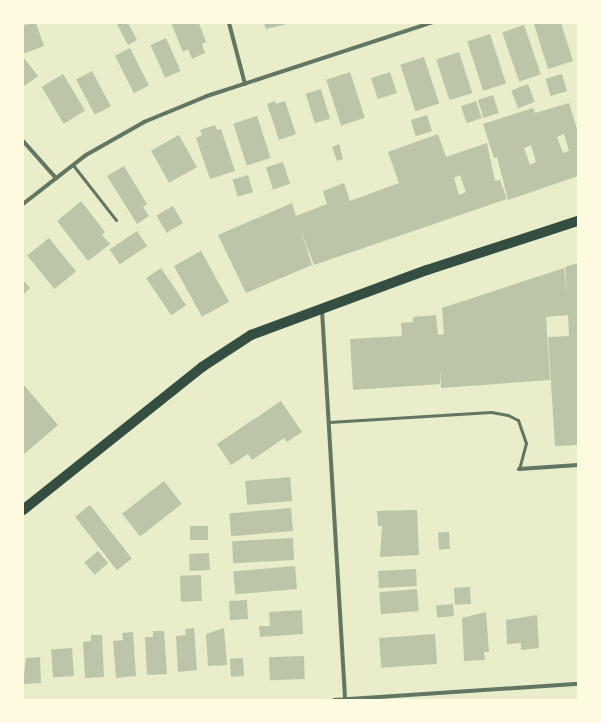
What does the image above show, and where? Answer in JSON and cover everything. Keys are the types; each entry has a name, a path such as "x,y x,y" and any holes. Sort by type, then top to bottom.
{"main road":[{"path":"23,510 202,366 251,335 427,270 578,222"}],"street":[{"path":"228,23 245,84"},
{"path":"23,204 73,165 144,122 245,84 431,23"},
{"path":"23,141 56,178"},
{"path":"322,310 345,700"},
{"path":"518,469 578,466"},
{"path":"334,700 578,684"}],"lane":[{"path":"73,165 116,220"},
{"path":"329,422 491,412 508,415 518,420 526,443 518,469"}],"building":[{"path":"36,23 44,46 23,54 23,25"},
{"path":"128,23 137,40 128,45 117,24"},
{"path":"171,23 199,23 206,42 202,44 205,53 192,59 188,49 183,52"},
{"path":"264,23 286,23 287,24 266,29"},
{"path":"561,23 573,61 548,69 534,24"},
{"path":"524,25 541,74 519,82 502,32"},
{"path":"490,34 506,83 483,91 467,41"},
{"path":"166,38 181,71 165,78 150,45"},
{"path":"130,48 149,85 134,93 115,56"},
{"path":"459,52 472,93 449,100 436,59"},
{"path":"23,57 38,76 23,87"},
{"path":"424,57 439,104 415,111 400,65"},
{"path":"92,71 111,106 95,115 76,79"},
{"path":"350,72 365,118 341,125 326,80"},
{"path":"390,72 397,93 378,99 371,78"},
{"path":"63,74 85,111 64,124 42,87"},
{"path":"562,74 567,91 551,96 546,79"},
{"path":"528,84 535,102 518,108 511,90"},
{"path":"321,89 330,119 315,123 306,94"},
{"path":"493,95 499,113 484,118 478,100"},
{"path":"275,101 276,104 285,101 296,134 279,140 267,104"},
{"path":"476,101 482,118 467,123 461,106"},
{"path":"569,103 578,132 578,176 508,200 497,157 494,158 483,124 533,108 535,113","holes":["564,134 569,151 563,153 557,137","531,145 536,162 530,165 524,148"]},
{"path":"427,115 432,131 416,136 411,120"},
{"path":"257,116 271,158 247,166 233,124"},
{"path":"215,125 217,130 221,129 235,171 210,179 196,138 202,135 200,130"},
{"path":"438,134 446,157 487,143 495,181 500,180 507,199 314,265 300,228 312,265 246,293 218,235 292,203 296,216 327,204 323,191 344,183 350,201 399,183 388,152","holes":["460,175 466,192 459,195 454,178"]},
{"path":"179,135 197,167 169,183 151,151"},
{"path":"339,144 343,159 337,161 332,147"},
{"path":"283,162 290,184 273,189 266,168"},
{"path":"124,166 147,204 143,207 149,216 137,224 107,176"},
{"path":"248,175 253,192 238,197 233,179"},
{"path":"81,201 105,232 102,235 110,244 88,261 57,221"},
{"path":"173,206 183,223 167,233 157,216"},
{"path":"137,231 147,246 120,264 110,249"},
{"path":"49,238 76,271 54,289 27,256"},
{"path":"201,251 229,302 202,317 174,266"},
{"path":"578,263 578,445 555,446 548,337 569,336 568,315 546,317 550,380 441,388 440,368 440,384 353,390 350,339 402,336 401,323 413,322 413,317 436,315 438,335 444,334 442,308 564,268 567,294 565,267"},
{"path":"161,268 186,305 171,315 146,278"},
{"path":"23,280 30,288 23,295"},
{"path":"23,384 58,425 23,455"},
{"path":"281,401 302,432 287,442 284,438 252,460 248,454 231,465 217,444"},
{"path":"290,477 292,501 247,505 245,481"},
{"path":"164,481 182,504 140,536 122,514"},
{"path":"90,505 132,559 117,570 75,517"},
{"path":"291,508 293,531 231,536 229,513"},
{"path":"417,510 419,555 380,557 382,526 378,526 377,511"},
{"path":"190,526 208,526 208,540 190,540"},
{"path":"449,532 450,549 439,550 438,533"},
{"path":"293,538 294,560 233,563 232,541"},
{"path":"98,551 108,563 94,575 84,563"},
{"path":"209,553 210,570 190,571 189,554"},
{"path":"295,566 297,589 235,594 233,571"},
{"path":"416,569 417,586 379,588 378,571"},
{"path":"201,575 202,601 181,602 180,576"},
{"path":"470,587 471,604 455,605 454,588"},
{"path":"417,589 419,611 381,614 379,592"},
{"path":"247,600 248,619 230,620 229,601"},
{"path":"453,604 454,616 437,617 436,605"},
{"path":"302,610 303,634 260,637 259,626 270,626 269,612"},
{"path":"486,612 489,652 484,652 485,660 464,661 462,618"},
{"path":"537,615 539,648 521,650 521,643 507,644 506,620"},
{"path":"194,628 197,670 178,672 176,636 186,635 185,629"},
{"path":"224,628 227,665 208,666 206,634"},
{"path":"153,631 164,631 167,674 147,675 145,637 153,637"},
{"path":"133,632 136,676 116,678 113,641 123,640 122,633"},
{"path":"435,634 437,664 381,668 379,638"},
{"path":"91,635 102,635 104,677 85,678 83,642 91,641"},
{"path":"72,648 74,676 53,677 51,649"},
{"path":"304,656 305,679 270,680 269,657"},
{"path":"40,657 41,683 23,684 26,658"},
{"path":"243,658 244,676 231,677 230,659"}]}
